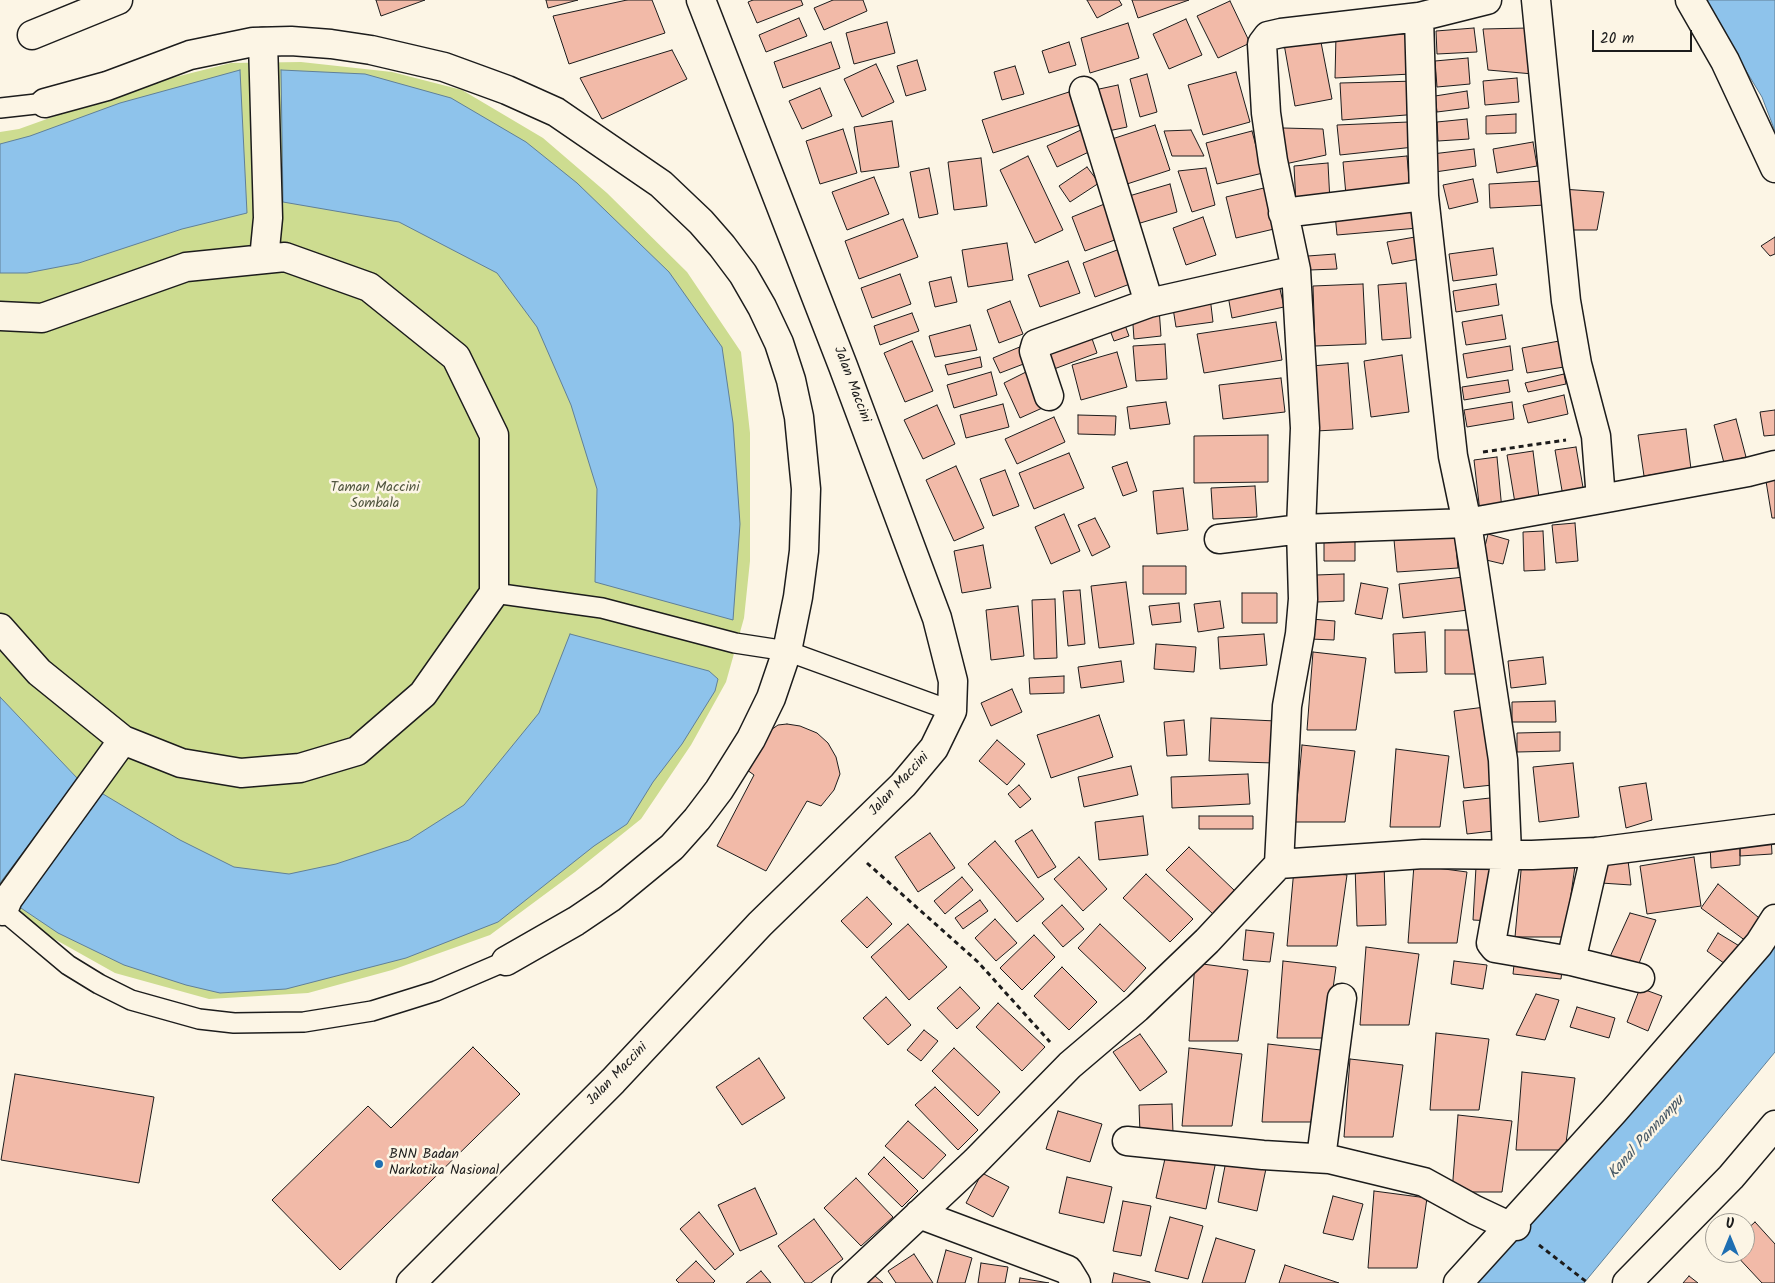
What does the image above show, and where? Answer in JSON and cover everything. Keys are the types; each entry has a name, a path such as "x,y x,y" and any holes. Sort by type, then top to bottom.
{"street":[{"path":"32,35 118,0"},
{"name":"Jalan Maccini","path":"411,1283 613,1081 760,924 903,785 934,748 952,711 953,681 937,618 840,356 701,0"},
{"path":"846,1283 975,1162 1070,1064 1136,1008 1193,954 1279,864 1287,706 1300,634 1303,598 1301,529 1305,428 1296,270 1282,213 1266,113 1262,44 1268,36 1419,17 1487,0"},
{"path":"1536,0 1566,301 1577,364 1596,436 1601,498"},
{"path":"1690,0 1726,61 1775,168"},
{"path":"1419,17 1424,196 1453,456 1467,523 1504,760 1507,853 1491,943 1495,948 1571,961 1640,978"},
{"path":"45,103 107,86 190,55 220,47 263,51 323,44 371,50 444,67 507,90 573,123 660,184 701,222 743,274 762,307 779,343 791,380 799,417 806,489 801,576 787,651 771,698 751,739 720,790 697,820 650,867 576,921 506,961"},
{"path":"263,51 268,218 264,259"},
{"path":"1084,91 1149,303"},
{"path":"1282,213 1424,196"},
{"path":"0,316 42,318 186,267 285,257 369,287 456,357 494,435 494,593 422,694 358,751 300,768 241,773 181,763 123,740 39,672 0,628"},
{"path":"1049,396 1034,351 1036,344 1149,303 1296,270"},
{"path":"1219,539 1301,529 1467,523 1748,472 1775,465"},
{"path":"3,906 123,740"},
{"path":"1279,864 1423,854 1507,853 1532,855 1596,852 1775,829"},
{"path":"1571,961 1596,852"},
{"path":"1458,1283 1512,1226 1614,1111 1759,944 1775,919"},
{"path":"1320,1158 1342,998"},
{"path":"1627,1283 1731,1177 1775,1125"},
{"path":"1127,1142 1263,1155 1320,1158 1424,1182 1475,1210 1512,1226"},
{"path":"920,1214 1068,1270 1076,1283"}],"lane":[{"path":"0,108 45,103"},
{"path":"494,593 602,608 736,642 787,651 952,711"},
{"path":"3,906 68,964 98,984 130,1000 182,1015 234,1023 304,1022 372,1011 436,991 506,961"}],"path":[{"path":"1453,456 1596,436"},
{"path":"844,842 978,962 1070,1064"},
{"path":"1512,1226 1588,1283"}],"green space":[{"name":"Taman Maccini Sombala","path":"301,62 392,72 462,90 543,138 607,193 687,272 741,352 750,433 750,561 744,618 726,682 691,745 641,819 575,872 490,935 392,970 308,993 209,999 115,973 49,936 0,895 0,132 19,129 136,87 231,63"}],"water":[{"path":"1703,0 1775,0 1775,131 1762,97"},
{"path":"240,70 247,213 182,229 79,263 27,273 0,273 0,144 30,136 120,103"},
{"path":"281,70 365,74 451,98 526,142 577,183 669,272 722,347 733,423 740,524 733,620 595,582 597,489 571,405 537,327 497,273 399,222 283,202"},
{"path":"570,634 709,671 718,679 715,691 682,744 653,782 627,824 594,846 498,922 406,958 286,989 220,993 186,985 124,965 58,933 15,904 98,791 180,840 234,867 289,874 336,864 409,840 464,805 539,713"},
{"path":"0,697 78,779 0,883"},
{"name":"Kanal Pannampu","path":"1775,942 1775,1052 1584,1283 1469,1283"}],"building":[{"path":"376,0 425,0 381,16"},
{"path":"546,0 578,0 548,8"},
{"path":"627,0 652,0 665,33 569,64 553,16"},
{"path":"753,0 801,0 803,5 757,23 748,2"},
{"path":"833,0 863,0 867,11 824,30 814,8"},
{"path":"1087,0 1119,0 1122,5 1097,18"},
{"path":"1132,0 1189,0 1138,18"},
{"path":"1230,1 1250,43 1218,58 1197,16"},
{"path":"799,18 807,36 766,52 759,35"},
{"path":"1186,19 1202,55 1169,69 1153,34"},
{"path":"887,22 895,53 854,64 846,33"},
{"path":"1128,23 1139,58 1090,73 1081,38"},
{"path":"1474,28 1477,52 1437,54 1436,31"},
{"path":"1528,28 1533,74 1488,70 1483,29"},
{"path":"1409,34 1411,74 1335,78 1336,35"},
{"path":"1320,37 1332,99 1295,106 1284,44"},
{"path":"831,42 840,68 783,88 774,62"},
{"path":"1069,42 1076,65 1049,73 1042,51"},
{"path":"672,50 687,79 602,119 580,78"},
{"path":"1468,58 1470,84 1437,87 1435,61"},
{"path":"917,60 926,90 906,96 897,66"},
{"path":"876,64 894,102 862,117 844,79"},
{"path":"1015,66 1024,94 1002,100 994,72"},
{"path":"1236,72 1250,122 1203,135 1188,85"},
{"path":"1147,74 1157,112 1140,117 1130,79"},
{"path":"1517,78 1519,102 1485,105 1483,81"},
{"path":"1417,81 1419,114 1342,120 1340,83"},
{"path":"1118,85 1127,127 1099,133 1090,91"},
{"path":"820,88 832,116 802,129 789,101"},
{"path":"1467,91 1469,108 1437,112 1435,96"},
{"path":"1069,92 1080,125 993,153 982,120"},
{"path":"1516,114 1516,133 1486,134 1486,116"},
{"path":"1467,119 1469,139 1438,141 1437,122"},
{"path":"892,121 899,167 861,172 854,127"},
{"path":"1409,122 1414,147 1340,155 1337,125"},
{"path":"1155,125 1170,170 1127,184 1112,139"},
{"path":"1283,128 1323,129 1326,155 1285,164"},
{"path":"843,129 857,173 820,184 806,141"},
{"path":"1083,129 1093,150 1057,167 1047,146"},
{"path":"1191,130 1204,156 1172,156 1164,131"},
{"path":"1252,131 1263,173 1217,184 1206,143"},
{"path":"1533,142 1537,166 1497,173 1493,149"},
{"path":"1474,149 1476,166 1435,172 1432,154"},
{"path":"1028,156 1063,230 1035,243 1000,170"},
{"path":"1407,156 1410,189 1346,195 1343,162"},
{"path":"981,158 987,206 954,210 948,162"},
{"path":"1328,163 1330,202 1296,204 1294,166"},
{"path":"1087,167 1099,183 1070,202 1059,186"},
{"path":"929,168 938,214 919,218 910,172"},
{"path":"1206,168 1215,205 1192,212 1178,171"},
{"path":"874,177 889,214 847,230 832,192"},
{"path":"1473,179 1478,202 1449,209 1443,185"},
{"path":"1543,181 1545,205 1490,208 1489,184"},
{"path":"1170,184 1177,212 1137,224 1129,196"},
{"path":"1264,188 1274,229 1236,238 1226,197"},
{"path":"1562,189 1604,192 1597,230 1566,230"},
{"path":"1107,203 1120,238 1085,251 1072,217"},
{"path":"1416,207 1418,228 1337,235 1335,214"},
{"path":"1203,217 1216,255 1186,265 1173,228"},
{"path":"903,219 918,257 859,279 845,241"},
{"path":"1415,237 1419,259 1392,264 1387,242"},
{"path":"1775,237 1775,254 1770,256 1761,246"},
{"path":"1007,243 1013,280 968,287 962,250"},
{"path":"1125,247 1138,281 1095,297 1083,263"},
{"path":"1493,248 1497,275 1453,281 1449,254"},
{"path":"1335,254 1337,269 1309,270 1308,256"},
{"path":"1068,261 1080,293 1040,307 1028,275"},
{"path":"900,274 911,304 872,318 861,288"},
{"path":"951,277 957,302 935,307 929,282"},
{"path":"1278,280 1284,307 1232,318 1227,290"},
{"path":"1406,283 1411,338 1382,340 1378,285"},
{"path":"1363,284 1366,344 1315,346 1313,286"},
{"path":"1496,284 1499,305 1456,312 1453,291"},
{"path":"1210,297 1213,322 1176,327 1172,302"},
{"path":"1010,301 1023,334 999,343 987,310"},
{"path":"1159,308 1161,336 1134,339 1132,311"},
{"path":"912,313 919,331 880,345 874,326"},
{"path":"1502,315 1506,339 1466,345 1462,322"},
{"path":"1122,317 1129,336 1114,341 1107,322"},
{"path":"1276,322 1282,360 1204,373 1197,334"},
{"path":"970,325 977,350 935,357 929,336"},
{"path":"1089,330 1097,353 1054,369 1046,345"},
{"path":"912,341 933,391 905,402 884,353"},
{"path":"1559,341 1564,367 1527,373 1522,348"},
{"path":"1027,344 1034,360 1000,373 993,358"},
{"path":"1165,344 1167,379 1136,381 1133,346"},
{"path":"1510,346 1513,370 1467,378 1463,354"},
{"path":"1117,352 1127,387 1081,400 1072,365"},
{"path":"1402,355 1409,412 1371,417 1364,361"},
{"path":"980,357 982,367 948,375 945,365"},
{"path":"1348,363 1353,429 1316,431 1311,366"},
{"path":"1032,369 1049,405 1020,418 1004,383"},
{"path":"991,372 997,395 954,408 947,385"},
{"path":"1564,374 1566,384 1528,392 1525,383"},
{"path":"1281,378 1285,412 1223,419 1219,385"},
{"path":"1508,380 1510,392 1464,400 1462,387"},
{"path":"1564,395 1568,414 1528,423 1523,405"},
{"path":"1166,402 1170,424 1130,429 1127,407"},
{"path":"1512,402 1514,419 1467,427 1464,410"},
{"path":"1003,404 1009,427 966,438 960,415"},
{"path":"937,405 955,444 923,459 904,420"},
{"path":"1775,410 1775,435 1764,436 1760,412"},
{"path":"1078,415 1116,416 1115,435 1078,434"},
{"path":"1054,417 1065,442 1017,464 1005,439"},
{"path":"1736,419 1746,457 1724,463 1714,425"},
{"path":"1686,429 1691,469 1644,476 1638,435"},
{"path":"1268,435 1268,482 1194,483 1194,436"},
{"path":"1576,447 1585,499 1564,502 1555,450"},
{"path":"1533,451 1540,505 1516,509 1507,455"},
{"path":"1069,453 1084,488 1034,509 1019,473"},
{"path":"1497,457 1502,510 1480,512 1474,460"},
{"path":"1127,462 1137,491 1123,496 1112,467"},
{"path":"956,466 984,528 954,541 926,480"},
{"path":"1005,470 1019,506 993,516 980,479"},
{"path":"1775,474 1775,518 1772,518 1765,475"},
{"path":"1255,486 1257,517 1213,519 1211,488"},
{"path":"1183,488 1188,530 1157,534 1153,491"},
{"path":"1064,514 1080,551 1051,564 1035,527"},
{"path":"1095,518 1110,547 1092,556 1078,525"},
{"path":"1575,523 1578,561 1556,563 1552,525"},
{"path":"1454,525 1458,568 1397,572 1393,529"},
{"path":"1543,531 1545,570 1524,571 1523,532"},
{"path":"1488,534 1509,540 1503,564 1482,559"},
{"path":"1324,538 1355,538 1355,561 1324,561"},
{"path":"983,545 991,588 962,593 954,551"},
{"path":"1143,566 1186,566 1186,594 1143,594"},
{"path":"1344,574 1344,601 1317,602 1316,575"},
{"path":"1464,577 1468,610 1403,618 1399,584"},
{"path":"1126,582 1134,644 1099,648 1091,586"},
{"path":"1361,583 1388,588 1382,619 1355,614"},
{"path":"1080,590 1085,644 1068,646 1063,591"},
{"path":"1242,593 1277,593 1277,623 1242,623"},
{"path":"1055,599 1057,658 1034,659 1032,600"},
{"path":"1220,601 1224,628 1198,632 1194,604"},
{"path":"1179,603 1181,622 1152,625 1149,606"},
{"path":"1018,606 1024,656 991,660 986,610"},
{"path":"1311,619 1335,621 1334,640 1310,639"},
{"path":"1445,630 1476,630 1476,674 1445,674"},
{"path":"1425,632 1427,672 1395,673 1393,634"},
{"path":"1264,634 1267,665 1220,669 1218,637"},
{"path":"1156,644 1196,647 1194,672 1154,669"},
{"path":"1313,652 1366,658 1356,730 1307,730"},
{"path":"1543,657 1546,684 1511,688 1508,661"},
{"path":"1121,661 1124,682 1081,688 1078,667"},
{"path":"1064,676 1064,693 1030,694 1029,678"},
{"path":"1012,689 1022,712 991,726 981,703"},
{"path":"1555,701 1556,722 1512,722 1512,702"},
{"path":"1493,706 1502,784 1464,788 1454,711"},
{"path":"1099,715 1113,757 1051,778 1037,735"},
{"path":"1211,718 1276,721 1274,763 1209,761"},
{"path":"1184,720 1187,755 1167,756 1164,722"},
{"path":"778,725 800,726 817,733 828,743 836,757 840,774 834,790 821,806 807,801 766,871 717,846 754,775 743,767 765,734"},
{"path":"1560,732 1560,751 1517,752 1517,733"},
{"path":"997,740 1025,764 1007,785 979,761"},
{"path":"1302,745 1355,751 1345,822 1295,822"},
{"path":"1396,749 1449,756 1440,827 1390,827"},
{"path":"1573,763 1579,817 1539,822 1533,767"},
{"path":"1131,766 1138,795 1084,807 1078,777"},
{"path":"1248,774 1250,804 1172,808 1171,777"},
{"path":"1646,783 1652,820 1626,828 1619,787"},
{"path":"1019,785 1031,799 1020,808 1008,794"},
{"path":"1499,797 1502,830 1467,834 1463,801"},
{"path":"1143,816 1148,855 1099,860 1095,822"},
{"path":"1199,816 1253,816 1253,829 1199,829"},
{"path":"1032,830 1056,867 1038,878 1015,841"},
{"path":"930,833 955,868 918,892 895,857"},
{"path":"1771,836 1772,854 1740,856 1740,840"},
{"path":"1740,840 1740,865 1711,868 1710,843"},
{"path":"995,841 1044,899 1017,922 968,864"},
{"path":"1189,847 1235,891 1213,914 1166,870"},
{"path":"1627,852 1631,885 1601,883 1601,857"},
{"path":"1079,857 1107,889 1083,911 1054,879"},
{"path":"1694,857 1701,906 1647,914 1640,866"},
{"path":"1522,860 1575,866 1565,937 1515,937"},
{"path":"1384,864 1386,925 1357,926 1355,865"},
{"path":"1414,865 1467,872 1457,943 1408,943"},
{"path":"1476,867 1496,868 1492,921 1473,920"},
{"path":"1294,869 1347,875 1337,946 1287,946"},
{"path":"1146,874 1193,919 1170,942 1123,898"},
{"path":"962,877 973,890 945,914 934,901"},
{"path":"1718,884 1764,922 1750,944 1701,908"},
{"path":"867,897 892,924 867,948 841,921"},
{"path":"980,900 988,911 963,929 955,918"},
{"path":"1062,905 1084,929 1063,947 1042,923"},
{"path":"1630,913 1656,920 1638,966 1609,959"},
{"path":"995,919 1017,943 996,961 975,938"},
{"path":"908,924 947,967 909,1000 871,957"},
{"path":"1100,924 1146,968 1124,992 1078,948"},
{"path":"1246,930 1274,933 1270,962 1243,960"},
{"path":"1718,933 1741,947 1728,966 1707,951"},
{"path":"1034,935 1055,957 1022,990 1000,968"},
{"path":"1366,947 1419,954 1409,1025 1360,1025"},
{"path":"1515,956 1563,961 1561,979 1513,974"},
{"path":"1283,961 1336,967 1326,1038 1277,1038"},
{"path":"1454,961 1487,965 1483,989 1451,984"},
{"path":"1195,963 1248,970 1238,1041 1189,1041"},
{"path":"1062,967 1097,1002 1069,1030 1034,996"},
{"path":"960,987 980,1008 957,1029 937,1008"},
{"path":"1640,988 1662,996 1648,1031 1627,1022"},
{"path":"1536,994 1559,1000 1545,1040 1516,1035"},
{"path":"886,997 911,1025 888,1045 863,1018"},
{"path":"998,1003 1045,1047 1022,1071 976,1027"},
{"path":"1577,1007 1615,1018 1609,1038 1570,1027"},
{"path":"924,1030 938,1041 921,1061 907,1050"},
{"path":"1436,1033 1489,1039 1479,1110 1430,1110"},
{"path":"1140,1034 1167,1072 1140,1091 1113,1052"},
{"path":"1268,1044 1321,1050 1311,1122 1262,1122"},
{"name":"BNN Badan Narkotika Nasional","path":"473,1047 520,1094 340,1270 272,1200 368,1106 391,1128"},
{"path":"954,1048 1000,1092 978,1116 932,1071"},
{"path":"1189,1048 1242,1054 1232,1126 1182,1126"},
{"path":"759,1058 785,1098 742,1125 716,1087"},
{"path":"1350,1059 1403,1065 1393,1137 1344,1137"},
{"path":"1522,1072 1575,1078 1565,1150 1516,1150"},
{"path":"15,1074 154,1097 139,1183 1,1160"},
{"path":"935,1087 978,1130 958,1150 915,1105"},
{"path":"1172,1104 1173,1133 1140,1134 1139,1105"},
{"path":"1058,1111 1102,1124 1090,1162 1046,1149"},
{"path":"1458,1115 1512,1121 1502,1192 1452,1192"},
{"path":"908,1121 946,1155 923,1179 885,1146"},
{"path":"1167,1150 1216,1161 1206,1209 1156,1198"},
{"path":"1227,1156 1267,1164 1257,1211 1218,1202"},
{"path":"884,1157 918,1191 902,1207 868,1174"},
{"path":"982,1173 1009,1187 993,1217 966,1203"},
{"path":"1067,1177 1112,1187 1104,1223 1059,1213"},
{"path":"856,1178 893,1217 861,1246 824,1208"},
{"path":"755,1188 777,1234 740,1251 718,1205"},
{"path":"1374,1191 1427,1198 1417,1268 1368,1268"},
{"path":"1333,1196 1363,1204 1353,1240 1323,1233"},
{"path":"1123,1201 1151,1206 1141,1256 1113,1251"},
{"path":"699,1212 734,1254 715,1270 680,1229"},
{"path":"1170,1217 1203,1226 1188,1279 1155,1271"},
{"path":"814,1219 843,1259 811,1283 805,1283 778,1246"},
{"path":"1755,1222 1775,1244 1775,1283 1762,1283 1743,1263 1755,1263"},
{"path":"1216,1238 1255,1250 1245,1283 1202,1283"},
{"path":"946,1250 972,1258 965,1283 937,1283"},
{"path":"914,1254 933,1283 896,1283 888,1271"},
{"path":"696,1261 715,1281 713,1283 679,1283 676,1280"},
{"path":"981,1263 1008,1267 1005,1283 978,1283"},
{"path":"1285,1265 1339,1283 1279,1283"},
{"path":"761,1271 771,1283 746,1283"},
{"path":"1114,1273 1150,1282 1150,1283 1112,1283"},
{"path":"875,1276 883,1283 868,1283"},
{"path":"1689,1276 1698,1283 1683,1283"},
{"path":"1020,1278 1049,1283 1019,1283"}],"place":[{"name":"BNN Badan Narkotika Nasional","path":"379,1164"}]}
